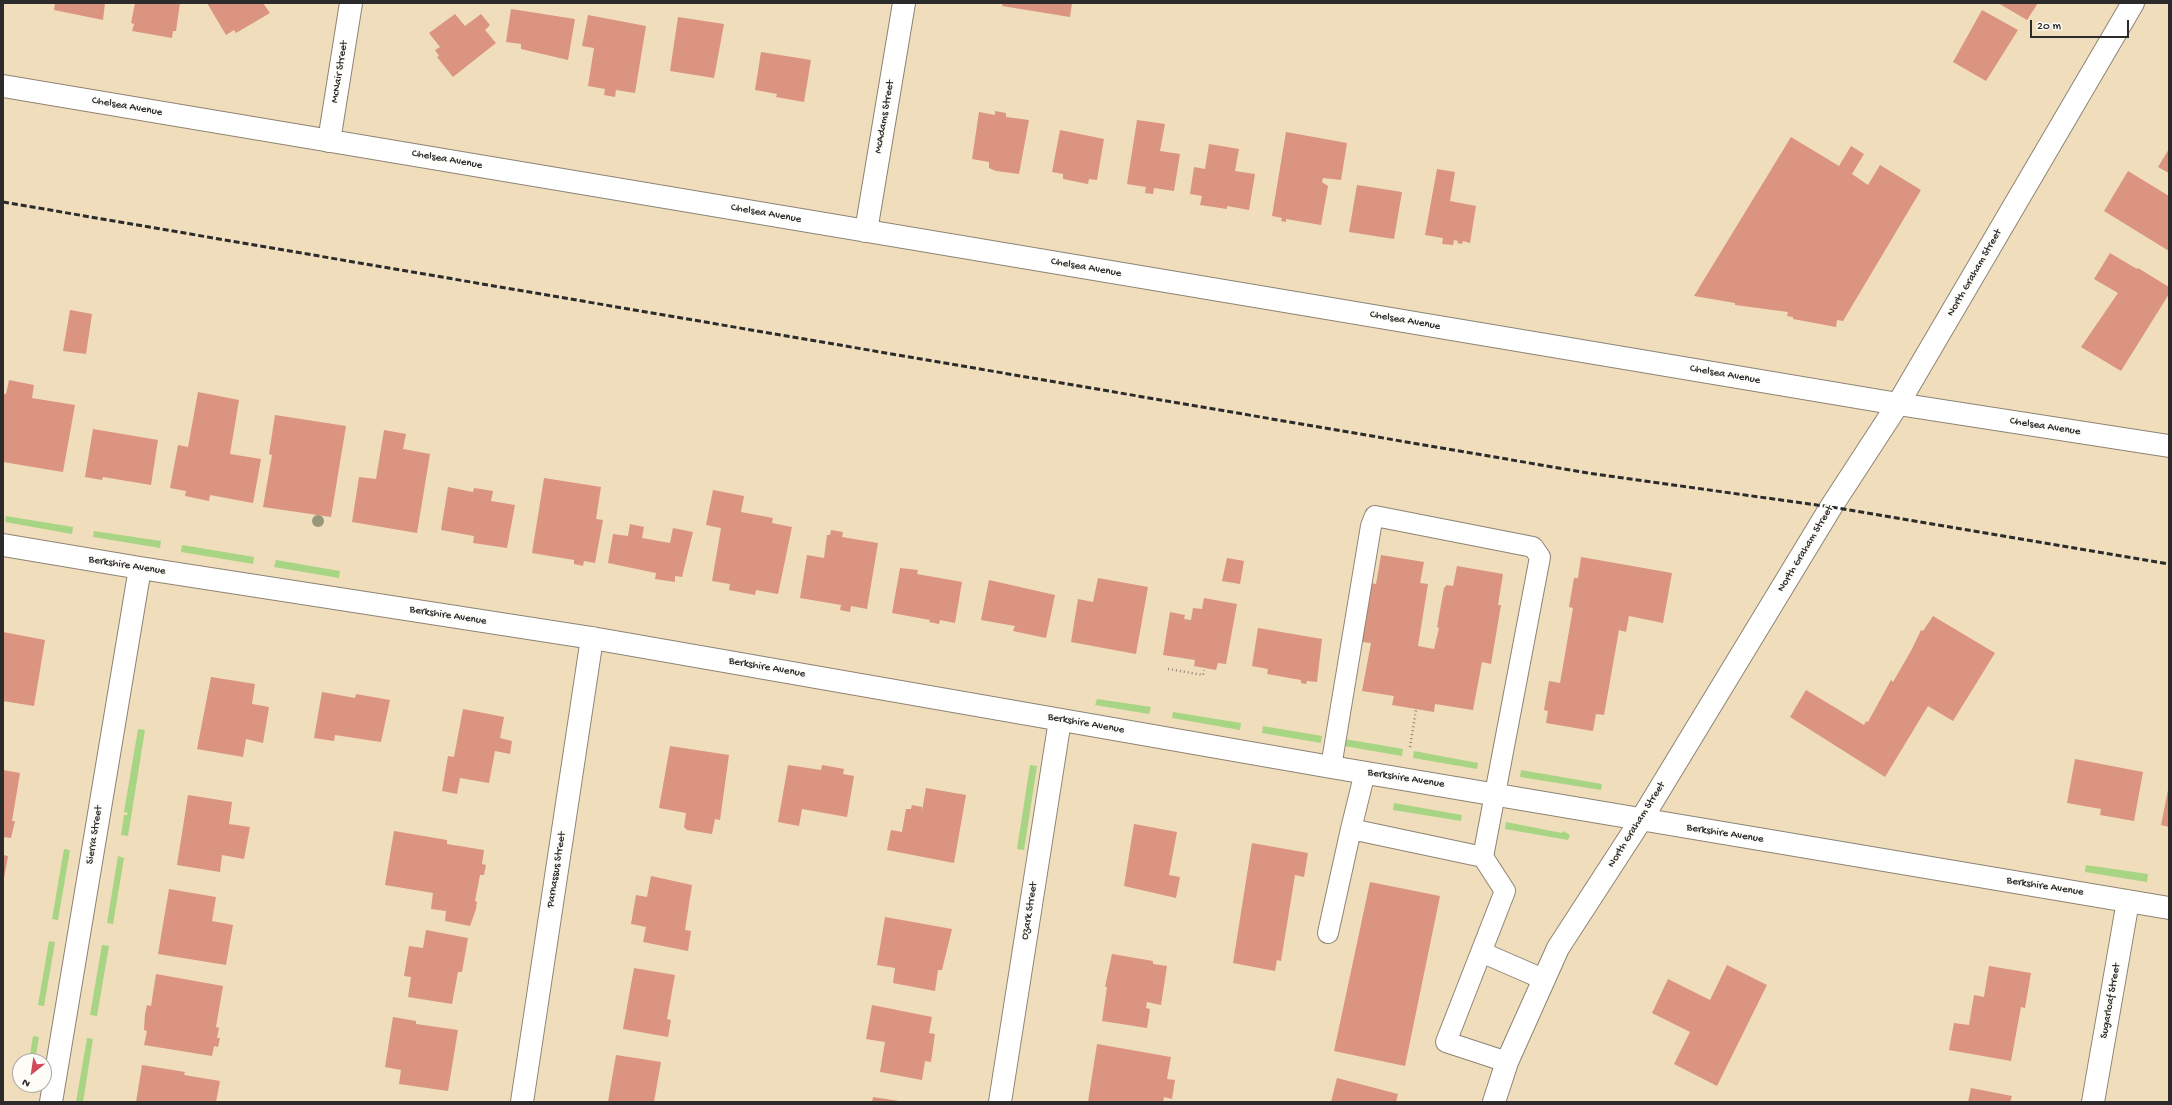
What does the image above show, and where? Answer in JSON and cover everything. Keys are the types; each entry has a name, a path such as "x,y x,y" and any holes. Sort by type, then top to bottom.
{"street":[{"name":"McNair Street","path":"329,141 351,3"},
{"name":"McAdams Street","path":"866,231 904,3"},
{"name":"North Graham Street","path":"1494,1102 1507,1062 1558,948 1641,820 1827,514 1898,404 2133,3"},
{"name":"Chelsea Avenue","path":"3,86 1898,404 2169,446"},
{"name":"Berkshire Avenue","path":"3,545 140,568 592,638 1331,767 2169,908"},
{"name":"Sierra Street","path":"51,1102 140,568"},
{"name":"Parnassus Street","path":"522,1102 592,638"},
{"name":"Ozark Street","path":"1000,1102 1060,720"},
{"name":"Sugarloaf Street","path":"2093,1102 2128,901"}],"lane":[{"path":"1331,767 1371,526 1375,516 1533,547 1540,557 1497,794 1483,857 1505,891 1446,1042 1507,1062"},
{"path":"1328,933 1365,772"},
{"path":"1351,830 1483,857"},
{"path":"1481,952 1543,979"}],"path":[{"path":"1168,669 1203,675 1204,670"},
{"path":"1410,747 1416,710"}],"green space":[{"path":"6,516 73,527 72,534 5,522"},
{"path":"94,531 161,541 160,548 93,537"},
{"path":"182,545 254,557 253,564 181,552"},
{"path":"276,560 340,571 339,578 274,567"},
{"path":"1097,699 1151,707 1149,714 1095,705"},
{"path":"1173,712 1241,723 1240,730 1172,718"},
{"path":"1263,726 1322,736 1321,743 1262,733"},
{"path":"138,729 145,730 128,836 121,835 124,815 127,815 128,813 124,812"},
{"path":"1345,739 1403,749 1402,756 1344,746"},
{"path":"1414,751 1478,763 1477,769 1413,758"},
{"path":"1030,765 1037,766 1024,850 1017,849"},
{"path":"1521,770 1602,784 1601,790 1520,777"},
{"path":"1394,803 1462,815 1461,821 1393,810"},
{"path":"1506,822 1562,833 1563,831 1570,835 1568,840 1505,829"},
{"path":"64,849 70,850 58,920 52,919"},
{"path":"118,856 124,858 113,924 107,923"},
{"path":"2086,865 2148,874 2147,882 2085,872"},
{"path":"49,941 55,942 44,1006 38,1005"},
{"path":"102,945 109,946 97,1016 90,1015"},
{"path":"33,1036 39,1037 36,1053 30,1053"},
{"path":"87,1038 93,1039 83,1102 76,1102"}],"building":[{"path":"55,3 105,3 103,20 54,10"},
{"path":"135,3 180,3 176,31 173,31 172,38 132,31 134,24 131,23"},
{"path":"207,3 263,3 270,13 236,33 234,30 226,35"},
{"path":"1003,3 1072,3 1070,17 1002,6"},
{"path":"1998,3 2038,3 2027,20"},
{"path":"511,9 575,19 568,60 521,49 521,44 506,42"},
{"path":"1982,10 2018,30 1986,81 1953,62"},
{"path":"455,14 465,26 481,14 490,25 485,30 496,43 453,77 437,57 439,56 435,50 440,47 429,33"},
{"path":"588,15 646,26 635,93 616,90 615,97 604,95 605,89 588,86 594,48 582,46"},
{"path":"678,17 724,24 714,78 670,71"},
{"path":"761,52 811,60 804,102 776,97 777,94 755,90"},
{"path":"995,111 1006,113 1006,117 1029,120 1019,174 996,171 989,168 989,162 972,159 979,112 995,115"},
{"path":"1137,120 1165,124 1160,151 1180,154 1174,191 1154,188 1153,194 1145,193 1146,187 1127,184"},
{"path":"1060,130 1104,139 1097,180 1089,179 1088,184 1063,179 1063,174 1052,172"},
{"path":"1286,132 1347,143 1341,180 1323,178 1322,182 1328,186 1321,225 1286,219 1286,222 1281,221 1282,218 1272,216"},
{"path":"1791,137 1839,166 1851,146 1864,154 1852,174 1868,185 1880,165 1921,190 1843,321 1837,320 1836,327 1793,319 1793,317 1787,316 1788,312 1735,305 1735,303 1694,296"},
{"path":"1209,144 1239,149 1235,171 1255,174 1249,210 1227,206 1227,209 1200,205 1202,196 1190,194 1194,167 1205,169"},
{"path":"2169,149 2169,173 2158,167"},
{"path":"1437,169 1455,172 1450,201 1476,206 1470,243 1463,241 1462,244 1457,243 1458,241 1454,240 1453,245 1442,244 1443,238 1425,235"},
{"path":"2128,171 2169,196 2169,251 2104,211"},
{"path":"1357,185 1402,192 1394,239 1349,232"},
{"path":"2110,253 2169,287 2169,294 2121,371 2081,347 2118,293 2094,279"},
{"path":"70,310 92,314 86,354 63,351"},
{"path":"9,380 34,385 32,398 75,405 63,472 3,462 3,400"},
{"path":"198,392 239,400 230,454 261,459 253,503 210,495 209,501 185,496 186,491 170,488 178,445 188,447"},
{"path":"275,415 346,426 331,517 263,507 272,455 269,454"},
{"path":"93,429 158,440 151,485 103,477 102,480 85,477"},
{"path":"384,430 406,434 403,449 430,454 417,533 352,522 359,477 376,479"},
{"path":"544,478 601,487 596,519 603,520 595,563 584,561 583,566 574,564 574,560 532,553"},
{"path":"448,487 473,492 474,488 493,491 491,501 515,505 507,548 473,543 474,536 441,530"},
{"path":"713,490 744,496 741,512 773,518 772,523 792,527 778,594 756,590 755,595 729,590 730,584 712,581 721,528 706,525"},
{"path":"630,524 644,527 642,538 670,543 673,528 693,532 682,577 675,576 675,582 655,579 656,573 608,563 613,534 628,536"},
{"path":"831,530 843,532 842,537 878,543 867,609 851,606 850,612 840,610 841,605 800,598 807,555 824,558 827,535 830,535"},
{"path":"1381,555 1424,562 1420,583 1428,584 1418,646 1434,649 1439,628 1437,627 1444,588 1447,585 1453,586 1457,566 1503,574 1498,605 1501,605 1491,664 1482,662 1473,710 1435,704 1434,712 1392,705 1394,696 1362,691 1371,643 1361,642 1370,583 1376,584"},
{"path":"1581,557 1672,573 1663,623 1629,616 1626,632 1619,630 1604,715 1596,714 1593,731 1546,723 1548,711 1544,710 1549,681 1560,683 1573,608 1569,607 1574,578 1578,578"},
{"path":"1227,558 1244,561 1240,584 1222,581"},
{"path":"900,568 918,570 917,574 962,582 955,623 940,620 939,624 929,622 930,620 892,613"},
{"path":"1098,578 1148,587 1136,654 1071,642 1078,599 1093,602"},
{"path":"989,580 1055,595 1046,638 1013,631 1015,626 981,620"},
{"path":"1204,598 1237,604 1226,664 1218,663 1216,670 1194,666 1195,660 1163,655 1170,612 1185,615 1184,619 1191,620 1193,608 1202,609"},
{"path":"1933,616 1995,653 1953,721 1928,706 1885,777 1790,717 1806,690 1864,725 1866,721 1868,722 1891,680 1893,682 1921,630 1923,631"},
{"path":"1258,628 1322,639 1317,682 1307,681 1306,684 1301,683 1301,680 1267,674 1268,669 1252,666"},
{"path":"3,632 45,640 34,706 3,701"},
{"path":"211,677 255,684 252,704 269,707 263,743 246,739 243,757 197,749"},
{"path":"322,692 355,698 356,694 390,700 381,742 335,735 334,741 314,738"},
{"path":"463,709 504,717 500,738 512,741 510,754 495,751 489,783 460,778 457,794 442,791 448,756 454,757"},
{"path":"670,746 729,755 720,820 715,819 712,834 687,830 684,827 686,813 659,808"},
{"path":"2075,759 2143,772 2134,821 2100,815 2101,809 2067,803"},
{"path":"788,765 821,770 822,765 844,769 843,774 854,776 847,817 802,809 799,826 778,822"},
{"path":"3,770 20,773 12,821 15,821 11,838 3,837"},
{"path":"926,788 966,795 954,863 887,850 891,830 902,832 906,809 911,809 912,805 922,807 922,811"},
{"path":"2169,790 2169,827 2161,825"},
{"path":"188,795 232,802 229,824 250,827 244,859 222,855 220,872 177,865"},
{"path":"1134,824 1177,832 1169,875 1180,877 1176,898 1124,886"},
{"path":"394,831 447,840 447,844 484,850 482,864 486,865 484,875 480,875 475,901 477,902 476,909 470,926 445,921 446,911 431,909 433,893 385,885"},
{"path":"1252,843 1308,853 1304,877 1295,875 1281,961 1277,960 1275,971 1233,963"},
{"path":"3,855 8,856 4,878 3,878"},
{"path":"651,876 692,885 685,930 691,931 688,951 643,942 646,927 631,924 636,895 647,897"},
{"path":"1370,882 1440,896 1405,1066 1334,1051"},
{"path":"169,889 216,897 212,921 233,925 226,965 158,954"},
{"path":"885,917 952,929 942,970 938,970 935,991 893,983 895,968 877,965"},
{"path":"426,930 468,938 462,972 458,972 452,1004 408,997 411,977 404,976 409,946 423,948"},
{"path":"1112,954 1153,961 1153,964 1167,966 1161,1005 1147,1002 1146,1008 1150,1009 1147,1028 1102,1021 1107,987 1105,987"},
{"path":"1727,965 1767,985 1717,1086 1674,1064 1690,1032 1652,1013 1668,979 1710,1000"},
{"path":"1989,966 2031,973 2025,1008 2021,1007 2011,1061 1949,1050 1954,1023 1969,1025 1974,995 1984,997"},
{"path":"634,968 675,975 667,1019 671,1020 668,1037 623,1029"},
{"path":"156,974 223,986 216,1027 219,1028 217,1038 220,1038 218,1047 214,1046 212,1056 144,1045 147,1031 144,1030 145,1014 147,1005 151,1006"},
{"path":"872,1005 932,1017 929,1033 935,1034 931,1062 925,1061 922,1080 880,1072 885,1042 866,1039"},
{"path":"393,1017 416,1021 416,1024 458,1030 448,1091 399,1084 401,1070 385,1067"},
{"path":"1097,1044 1171,1057 1167,1079 1175,1080 1172,1099 1164,1097 1163,1102 1088,1102"},
{"path":"616,1055 661,1062 654,1102 608,1102"},
{"path":"142,1065 185,1072 184,1075 220,1081 216,1102 136,1102"},
{"path":"1337,1078 1398,1094 1396,1102 1331,1102"},
{"path":"1971,1088 2012,1096 2010,1102 1968,1102"},
{"path":"873,1097 899,1101 899,1102 872,1102"}],"railway":[{"path":"3,202 1588,473 1831,507 2169,564"}]}
